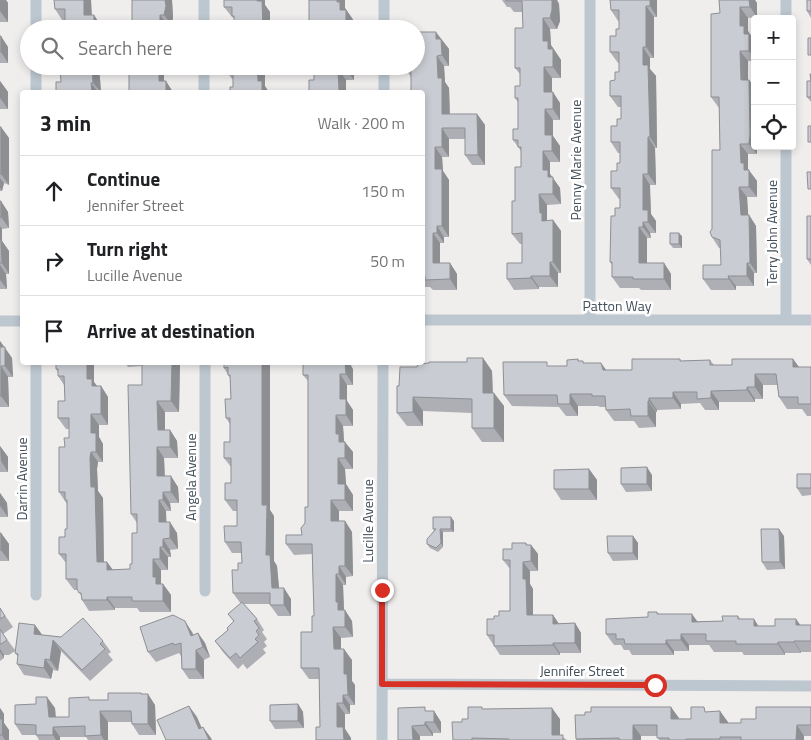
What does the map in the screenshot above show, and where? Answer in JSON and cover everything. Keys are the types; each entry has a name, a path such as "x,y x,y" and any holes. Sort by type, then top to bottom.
{"street":[{"path":"36,0 36,20"},
{"path":"204,0 204,20"},
{"path":"384,0 384,20"},
{"name":"Penny Marie Avenue","path":"590,0 590,320"},
{"path":"786,0 786,15"},
{"path":"36,75 36,90"},
{"path":"204,75 204,90"},
{"path":"384,75 384,90"},
{"name":"Terry John Avenue","path":"786,150 786,320"},
{"name":"Patton Way","path":"425,320 811,320"},
{"path":"0,321 20,321"},
{"name":"Darrin Avenue","path":"36,365 36,595"},
{"name":"Angela Avenue","path":"205,365 205,591"},
{"name":"Lucille Avenue","path":"382,740 383,365"},
{"name":"Jennifer Street","path":"382,684 811,686"}],"building":[{"path":"54,0 84,0 84,15 94,15 94,20 65,20 65,9 55,9"},
{"path":"132,0 165,0 164,15 160,15 160,20 132,20"},
{"path":"224,0 262,1 263,20 234,20 232,7 224,7"},
{"path":"309,0 337,0 337,2 340,2 340,10 346,10 346,20 309,20"},
{"path":"506,0 552,0 550,18 543,18 543,41 548,41 548,49 553,49 553,67 544,67 544,92 553,92 553,109 545,109 545,135 552,135 552,151 543,151 543,170 548,170 548,177 553,177 553,194 539,194 542,221 553,220 553,262 550,262 550,276 507,279 507,263 522,263 522,233 512,234 512,201 515,201 515,167 521,167 521,147 518,147 518,140 513,140 513,129 518,129 518,98 515,98 515,86 520,86 520,68 515,68 515,28 523,28 522,1"},
{"path":"610,0 650,0 650,6 646,6 646,47 643,47 643,65 648,65 650,137 648,137 648,174 643,174 643,210 648,210 648,222 643,222 643,227 639,227 639,263 664,263 664,279 612,277 612,262 610,262 611,216 615,216 615,208 620,208 620,188 611,188 611,171 617,171 617,163 620,163 620,142 611,142 611,126 617,126 617,119 621,119 621,96 610,96 610,81 615,80 615,72 619,72 619,52 610,52 610,36 616,36 616,29 619,29 619,10 611,10"},
{"path":"719,0 749,0 750,7 740,7 740,26 744,26 744,34 749,34 749,51 740,51 741,80 749,80 750,135 749,144 740,144 741,163 744,163 744,170 749,170 749,187 739,187 741,215 749,215 750,263 747,263 747,276 728,276 729,279 703,279 703,265 721,265 720,240 712,237 710,232 712,229 712,150 720,150 719,97 711,97 711,14 720,13"},
{"path":"807,0 811,0 811,11 807,11"},
{"path":"425,32 436,32 436,39 441,39 442,55 437,56 438,78 442,78 442,114 477,114 478,155 465,155 465,128 442,128 442,147 435,147 435,169 442,169 442,226 437,226 437,233 433,233 433,263 450,263 450,279 425,280 425,90 411,90 411,75 425,75"},
{"path":"1,36 1,52 0,52"},
{"path":"808,38 811,38 811,55 808,55"},
{"path":"61,75 93,75 92,90 56,90 56,82 61,82"},
{"path":"129,75 159,75 159,81 166,81 166,90 129,90"},
{"path":"233,75 258,75 258,81 262,81 262,90 230,90 230,87 233,87"},
{"path":"314,75 338,75 339,90 309,90 309,80 314,80"},
{"path":"807,81 811,81 811,97 807,97"},
{"path":"808,126 811,126 811,142 808,142"},
{"path":"1,127 1,174 0,174"},
{"path":"807,172 811,172 811,189 808,189"},
{"path":"0,201 1,217 0,218"},
{"path":"807,216 811,216 811,259 807,259"},
{"path":"670,233 679,233 679,244 670,244"},
{"path":"1,240 2,263 0,263"},
{"path":"0,347 5,347 5,366 1,366 1,396 0,396"},
{"path":"467,358 483,358 483,393 494,393 494,428 472,428 472,399 413,397 413,412 397,413 397,386 399,386 400,367 417,367 418,365 425,365 429,362 467,362"},
{"path":"578,359 578,361 583,361 583,363 601,363 603,370 632,370 632,359 710,360 710,365 732,365 732,359 793,359 793,367 811,367 811,404 798,404 798,397 779,397 776,374 755,374 755,387 747,387 747,390 711,391 711,398 697,399 697,392 673,392 673,398 649,398 648,416 631,416 630,409 606,410 605,396 592,396 592,394 570,394 570,404 558,404 557,395 504,395 503,362 547,362 547,366 567,366 567,360"},
{"path":"56,365 87,365 87,379 92,379 92,386 101,386 101,414 91,414 91,433 96,433 96,452 91,452 90,458 91,487 95,487 97,562 107,562 107,570 130,569 130,564 132,564 132,533 137,533 137,514 131,514 128,385 142,385 142,365 172,365 171,401 157,401 158,430 170,430 170,447 157,447 157,476 171,476 171,492 163,492 163,500 159,500 159,522 170,522 170,538 163,539 163,547 160,547 160,559 153,559 153,577 156,577 156,584 163,584 163,601 132,601 132,597 82,600 81,593 77,589 77,579 66,579 66,554 59,554 59,537 65,537 65,529 67,529 67,500 65,500 65,492 59,492 59,447 65,447 64,438 69,438 69,418 58,418 58,401 65,401 64,376 58,376 58,369 56,369"},
{"path":"224,365 262,365 262,505 267,505 266,555 270,555 272,588 284,588 284,605 270,605 270,593 233,593 232,570 238,570 238,563 242,563 241,542 225,542 224,526 237,526 237,500 225,500 225,483 231,483 231,458 224,458 224,442 230,442 230,418 226,418 225,399 231,399 230,375 228,375 228,367 224,368"},
{"path":"303,365 345,365 346,374 340,374 340,399 346,399 346,415 336,415 336,434 339,434 339,442 345,442 345,458 338,458 338,484 345,484 345,500 331,500 331,521 345,521 345,566 339,566 339,574 336,574 336,602 338,602 338,610 345,610 345,627 333,627 334,649 344,649 344,674 347,674 348,695 343,695 343,703 337,703 337,727 343,727 344,740 316,740 316,727 320,727 319,668 301,668 301,632 312,632 312,616 314,616 312,544 286,544 286,535 302,535 301,528 305,523 305,507 308,507 308,375 303,375"},
{"path":"647,467 647,484 621,484 621,468"},
{"path":"589,469 589,489 554,489 554,470"},
{"path":"797,474 811,474 811,488 797,488"},
{"path":"433,517 451,517 451,529 440,529 441,543 436,548 427,544 427,539 436,529 433,529"},
{"path":"761,529 779,529 780,562 762,562"},
{"path":"1,533 1,550 0,550"},
{"path":"607,536 633,536 633,553 608,553"},
{"path":"512,543 531,545 531,561 523,562 523,579 526,579 527,615 553,615 553,624 575,623 575,643 494,646 494,635 487,635 487,619 494,619 494,616 499,616 499,611 510,611 510,560 503,560 503,549 512,549"},
{"path":"242,602 257,619 254,621 259,628 256,631 259,635 255,639 258,642 240,658 236,653 230,658 215,641 228,630 227,628 234,621 228,614"},
{"path":"0,608 5,616 0,619"},
{"path":"648,612 657,612 657,614 692,614 692,622 723,621 722,616 738,616 738,619 754,619 754,626 775,626 775,619 796,619 796,625 811,625 811,641 778,642 778,644 736,644 736,641 706,641 706,634 681,634 681,640 666,640 666,644 625,644 624,639 616,639 616,634 606,634 606,619 648,617"},
{"path":"173,615 185,621 191,636 198,633 203,647 196,650 196,669 182,669 181,643 174,645 173,643 148,652 140,627"},
{"path":"83,618 103,641 100,644 105,649 82,670 53,640 50,660 45,659 44,668 17,664 18,654 15,653 19,623 35,625 34,634 61,637"},
{"path":"0,629 7,640 1,644 0,644"},
{"path":"108,693 148,694 148,724 132,724 131,711 100,711 101,735 85,736 85,726 53,727 53,735 36,735 36,725 15,724 15,705 36,704 36,697 47,697 49,717 69,717 69,698 89,697 89,700 108,700"},
{"path":"298,704 298,721 270,721 270,705"},
{"path":"189,706 199,729 203,727 209,740 166,740 157,720"},
{"path":"425,707 425,711 434,711 434,722 425,722 425,725 412,726 413,740 398,740 398,708"},
{"path":"468,707 482,707 482,709 552,708 552,735 563,735 563,740 472,738 472,740 453,740 452,722 462,722 462,719 468,719"},
{"path":"591,707 671,707 671,719 691,719 691,707 704,707 705,712 720,711 720,723 741,723 741,719 756,719 756,707 811,707 811,725 797,725 796,740 741,740 741,737 720,737 720,739 669,740 669,738 657,738 657,725 633,725 633,740 620,740 619,738 576,739 575,715 585,715 585,712 591,712"},
{"path":"0,719 2,719 2,735 0,735"}],"route":[{"path":"382,590 382,684 655,685"}]}
